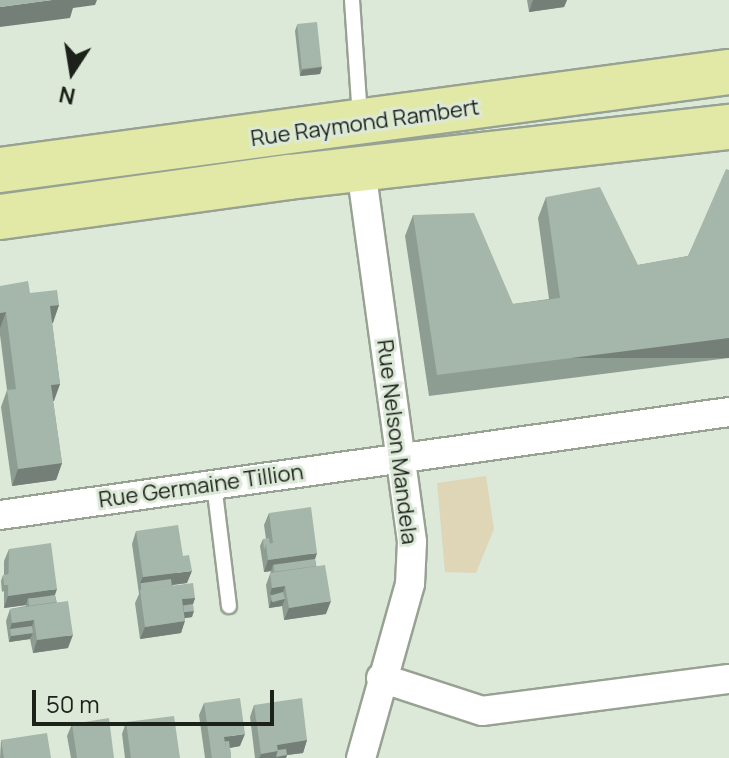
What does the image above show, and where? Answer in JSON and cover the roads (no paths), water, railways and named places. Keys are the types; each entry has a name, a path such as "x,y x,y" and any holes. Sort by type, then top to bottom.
{"main road":[{"name":"Rue Raymond Rambert","path":"0,170 361,124 729,72"},
{"name":"Rue Raymond Rambert","path":"0,217 361,169 729,127"}],"street":[{"name":"Rue Nelson Mandela","path":"361,169 412,542 410,584 381,678 361,758"},
{"name":"Rue Germaine Tillion","path":"0,515 729,412"},
{"path":"381,678 482,711 729,679"}],"lane":[{"path":"352,0 361,124"},
{"path":"214,484 229,606"}]}
